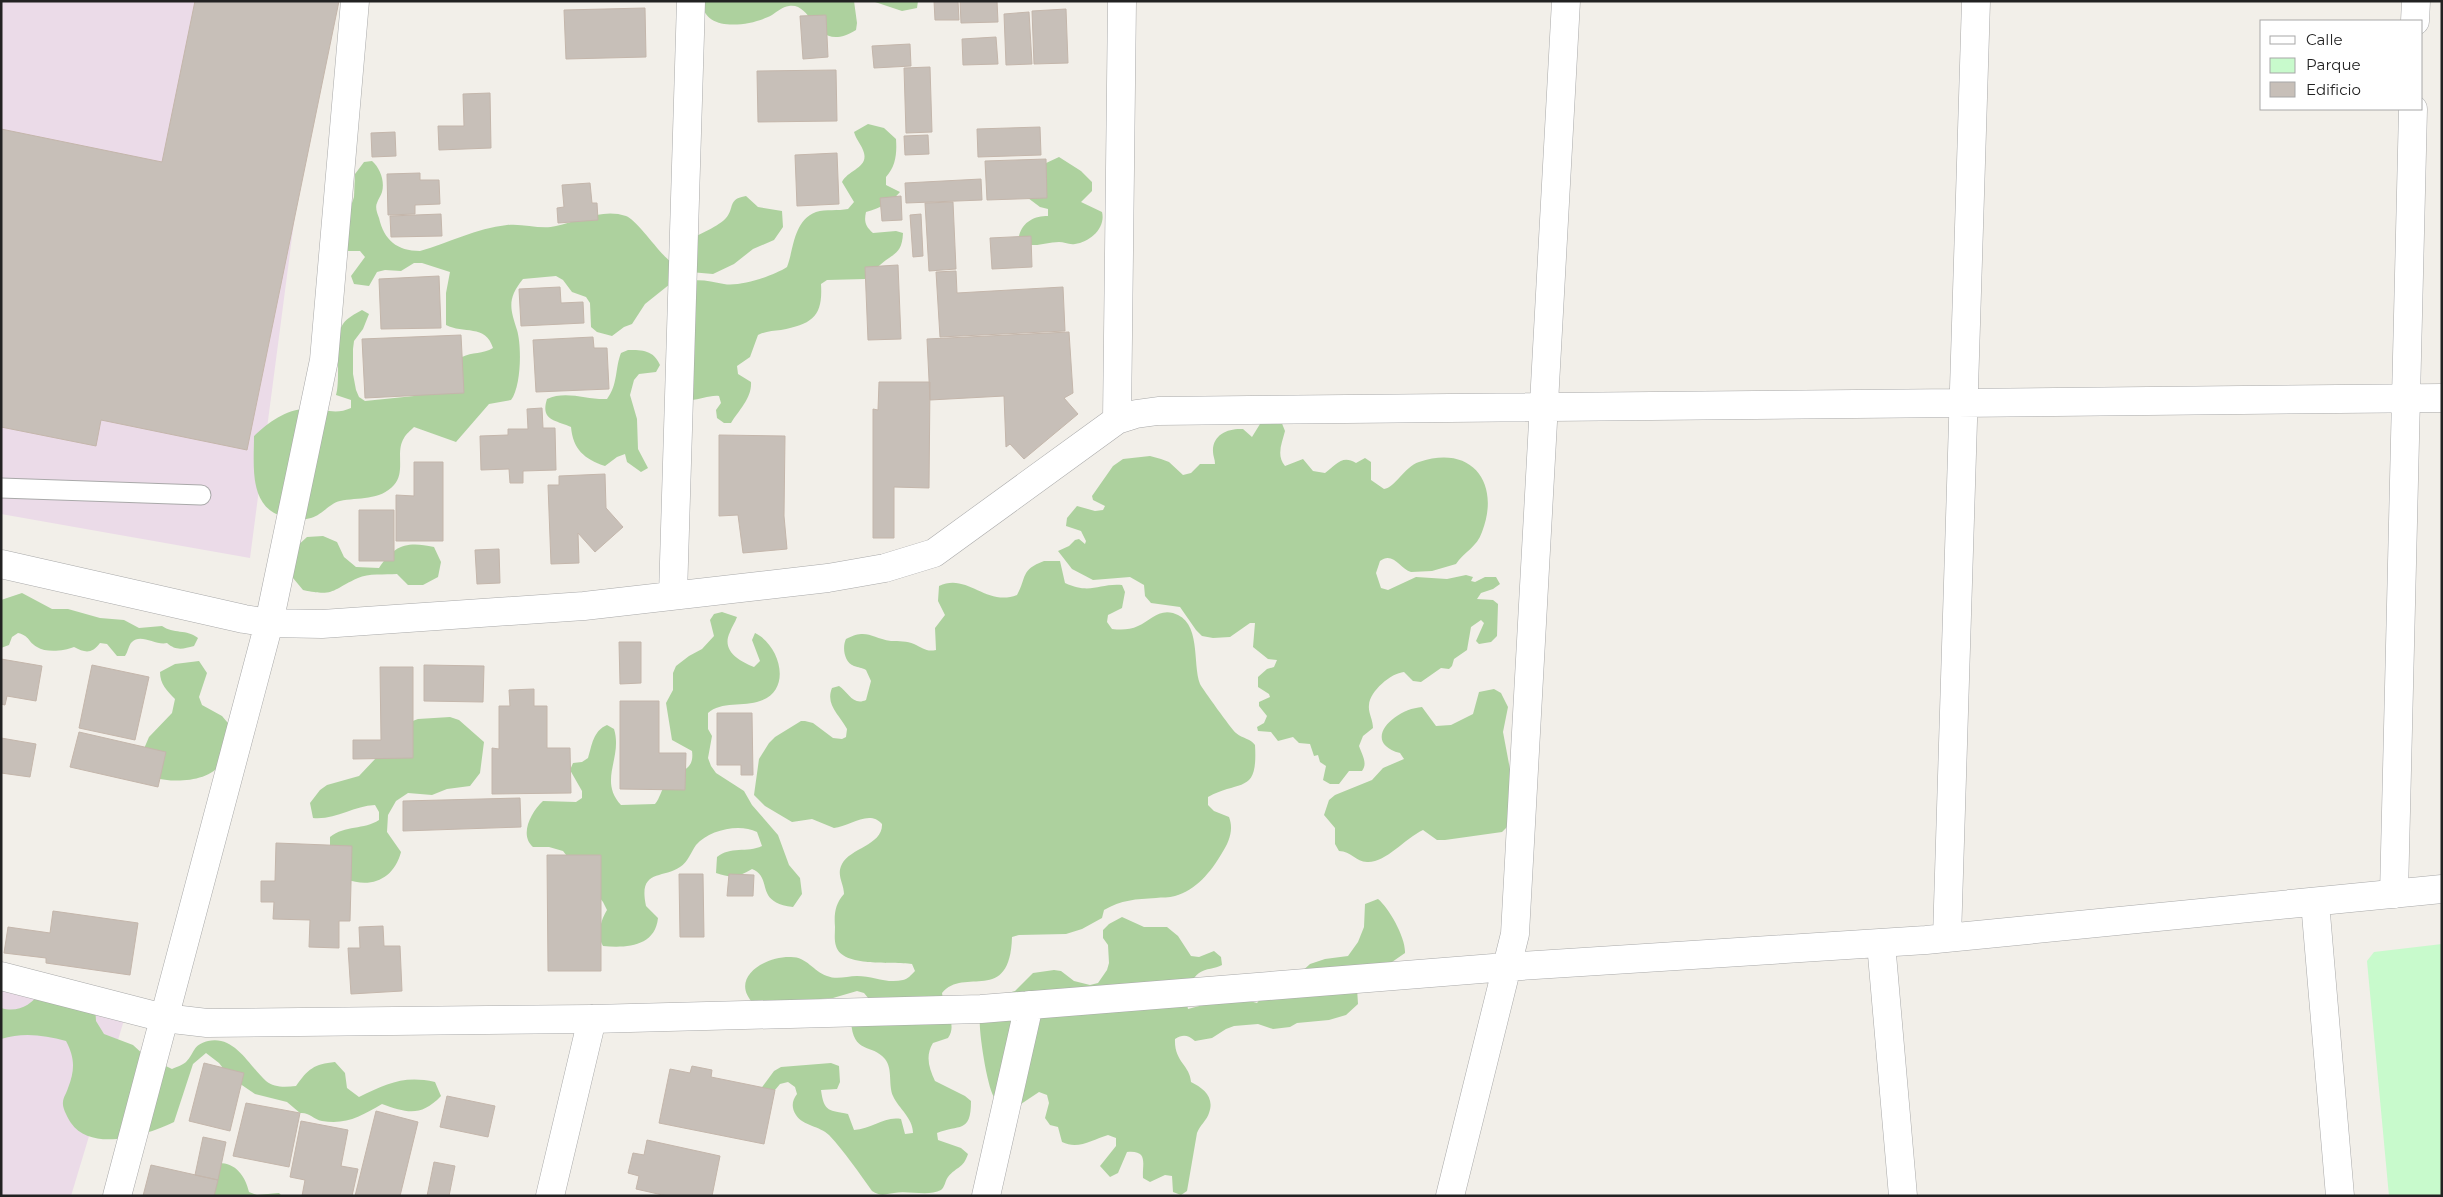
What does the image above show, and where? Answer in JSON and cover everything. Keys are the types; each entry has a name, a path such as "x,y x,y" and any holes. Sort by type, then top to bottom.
{"street":[{"path":"117,1196 269,623 324,360 355,1"},
{"path":"673,595 690,1"},
{"path":"1117,420 1122,1"},
{"path":"1450,1196 1515,934 1566,1"},
{"path":"1947,938 1976,1"},
{"path":"2415,20 2416,1"},
{"path":"2394,894 2413,110"},
{"path":"1,564 269,623 322,624 574,607 866,572 886,568 934,553 1117,420 1136,414 1158,411 2442,398"},
{"path":"1,976 164,1018 207,1023 592,1018 981,1009 1506,968 1881,944 2442,889"},
{"path":"2315,902 2340,1196"},
{"path":"1881,944 1903,1196"},
{"path":"986,1196 1029,1005"},
{"path":"550,1196 592,1018"}],"lane":[{"path":"1,488 202,496"}],"shaded area":[{"path":"1,1 323,1 250,558 1,514"},
{"path":"1,988 124,1020 71,1196 1,1196"}],"green space":[{"path":"702,1 854,1 856,30 842,36 831,37 823,33 805,12 798,7 789,6 753,22 741,24 719,23 711,19 704,12"},
{"path":"872,1 918,1 917,8 902,11"},
{"path":"868,124 884,128 896,139 895,159 886,177 886,185 900,192 885,205 866,212 866,223 873,233 896,231 903,233 901,246 896,253 865,279 827,280 821,284 818,311 808,321 792,328 758,335 750,357 737,366 738,374 751,382 751,388 744,404 731,423 724,423 717,418 716,410 721,403 719,396 690,400 689,281 739,284 765,277 787,267 796,236 808,216 820,211 848,209 854,202 842,182 863,162 864,153 854,132"},
{"path":"1059,157 1081,171 1092,182 1092,191 1081,202 1102,212 1102,223 1096,233 1081,243 1053,242 1037,245 1027,244 1019,236 1023,227 1034,218 1048,216 1048,209 1040,207 1028,198 1044,164"},
{"path":"372,161 379,171 383,184 382,192 376,205 381,226 393,243 405,249 420,251 473,232 496,227 513,225 550,227 600,214 617,214 630,218 671,262 670,284 645,304 632,324 624,327 612,336 597,332 591,327 590,303 586,297 572,292 563,280 556,276 523,279 514,292 511,304 519,337 520,356 519,377 511,400 489,404 456,442 414,427 401,444 398,480 382,494 368,498 336,502 311,518 288,518 275,513 266,506 260,497 254,474 254,436 272,421 286,413 301,409 335,411 351,408 351,400 336,395 340,330 351,316 362,310 369,314 363,329 354,341 353,349 353,374 356,390 359,397 365,401 414,396 422,393 462,357 493,348 490,340 480,333 446,325 446,293 450,272 422,263 414,263 401,271 385,270 377,272 369,286 354,284 351,276 365,257 360,251 345,251 349,212 354,197 355,174 364,162"},
{"path":"746,196 758,207 782,211 783,227 774,240 753,249 734,264 713,274 690,272 687,241 723,221 729,214 736,199"},
{"path":"628,350 647,352 654,356 660,365 656,372 639,374 634,380 630,395 637,419 638,449 648,468 641,472 627,462 625,454 617,457 605,466 591,460 577,447 571,427 551,419 546,412 545,406 547,399 562,395 607,399 615,382 621,353"},
{"path":"1281,421 1285,431 1280,453 1285,466 1303,459 1313,471 1325,473 1343,460 1356,463 1365,458 1371,462 1371,480 1384,489 1392,485 1409,468 1419,462 1438,458 1454,458 1467,463 1478,472 1488,498 1487,514 1480,537 1456,564 1432,571 1411,572 1393,559 1385,558 1380,561 1376,573 1381,588 1388,590 1416,577 1447,579 1466,575 1473,577 1471,581 1475,582 1485,577 1496,577 1500,584 1493,589 1481,593 1477,599 1493,600 1498,604 1497,636 1491,642 1479,644 1476,641 1484,623 1481,620 1471,627 1467,650 1454,659 1449,669 1441,668 1421,682 1413,681 1404,672 1387,679 1370,700 1369,711 1373,728 1363,736 1359,746 1364,759 1364,768 1362,771 1349,771 1339,784 1330,784 1323,780 1326,766 1320,762 1318,755 1314,756 1310,744 1299,743 1293,737 1278,741 1271,732 1258,731 1257,727 1264,723 1267,716 1259,706 1259,702 1270,697 1269,694 1258,687 1258,677 1267,669 1274,667 1277,660 1268,659 1253,647 1255,623 1250,623 1230,637 1213,638 1202,636 1180,607 1151,603 1145,596 1144,585 1130,577 1093,580 1072,569 1058,551 1069,546 1075,540 1079,539 1085,544 1086,541 1081,531 1066,526 1067,518 1077,506 1095,511 1103,510 1105,506 1093,500 1092,496 1113,466 1123,459 1150,456 1169,462 1183,475 1191,473 1200,464 1215,464 1213,446 1222,433 1243,429 1252,437 1260,424"},
{"path":"323,536 337,542 344,557 356,567 379,568 390,554 409,545 434,547 441,562 438,577 423,585 408,585 397,574 372,575 362,576 332,591 321,593 303,590 293,578 295,548 307,537"},
{"path":"1044,561 1060,561 1065,583 1074,586 1088,588 1122,585 1125,592 1122,608 1108,615 1107,622 1112,629 1135,627 1154,616 1168,612 1182,617 1192,633 1200,684 1233,730 1255,745 1254,772 1245,783 1208,797 1208,805 1214,811 1229,817 1230,836 1225,849 1213,867 1196,885 1173,897 1135,900 1116,904 1104,910 1102,918 1082,929 1066,934 1019,935 1012,937 1009,958 1003,971 995,978 951,986 942,993 952,1027 948,1038 933,1043 929,1053 930,1067 935,1081 971,1101 969,1119 966,1123 957,1128 937,1133 938,1140 961,1148 968,1154 962,1165 948,1177 941,1190 930,1193 900,1192 878,1194 872,1191 829,1135 799,1119 793,1107 797,1094 795,1087 788,1082 780,1084 775,1090 760,1090 774,1071 781,1067 831,1063 839,1066 840,1082 837,1089 821,1090 826,1107 832,1111 848,1114 854,1130 889,1119 901,1119 905,1134 913,1133 911,1123 893,1096 890,1072 885,1059 880,1054 859,1044 855,1039 851,1021 869,999 864,993 857,991 833,998 754,1004 747,994 745,986 747,977 753,970 771,960 791,957 801,959 822,974 834,978 857,976 897,981 906,979 915,971 912,964 858,961 848,958 840,953 835,944 835,913 837,905 844,894 840,868 846,859 877,837 881,831 882,824 871,818 865,818 834,828 812,819 792,822 765,806 754,795 759,759 775,737 801,721 813,723 833,738 842,739 846,737 847,729 834,710 830,700 832,688 839,686 851,698 861,701 866,700 871,681 866,670 854,666 846,658 844,650 846,639 864,634 884,640 909,642 927,650 936,650 935,628 945,615 938,601 939,586 959,583 996,597 1017,595 1028,571 1036,564"},
{"path":"22,593 52,609 68,609 100,618 124,620 139,628 162,626 171,630 189,633 198,638 194,646 180,649 167,643 140,639 131,643 125,656 117,656 107,644 100,643 91,651 74,647 65,650 45,650 37,647 25,636 18,633 12,637 9,645 1,648 1,600"},
{"path":"722,612 737,617 728,638 729,649 733,654 742,662 754,667 760,661 752,640 755,633 771,647 779,667 780,678 777,687 770,695 760,701 719,707 708,713 708,729 712,736 708,758 716,773 744,791 752,805 778,835 789,865 800,878 802,894 793,907 773,900 768,895 762,878 752,869 734,876 716,873 717,857 722,854 762,846 757,832 742,828 725,829 708,835 696,845 680,867 653,877 648,881 644,894 646,906 658,918 656,928 651,935 638,944 630,946 603,946 600,928 607,910 603,902 563,851 549,847 533,847 527,836 528,824 534,811 543,801 576,802 582,798 582,791 570,770 573,763 582,762 588,758 596,735 607,725 614,729 616,740 611,778 614,796 621,805 655,804 666,783 688,767 692,758 692,751 672,740 666,703 673,690 673,673 676,666 702,649 714,636 710,620 714,614"},
{"path":"199,661 207,673 199,697 202,705 222,716 233,729 221,763 209,774 200,777 181,780 155,778 143,751 149,737 172,713 175,699 163,684 160,672 175,664"},
{"path":"1494,689 1501,693 1508,707 1503,732 1512,780 1508,826 1502,832 1445,840 1437,840 1423,830 1388,855 1374,861 1363,862 1343,851 1339,851 1335,844 1335,828 1324,815 1329,800 1335,795 1372,780 1383,768 1404,759 1400,753 1388,748 1383,741 1382,734 1392,720 1401,713 1422,707 1436,726 1451,725 1473,714 1479,692"},
{"path":"450,717 459,720 484,742 480,773 470,786 447,789 432,795 408,793 396,801 388,815 387,832 401,852 393,869 387,875 373,882 355,882 346,879 330,852 330,837 336,833 379,820 379,812 375,805 329,817 313,818 310,803 320,790 327,785 359,776 410,722 418,719"},
{"path":"1378,899 1396,924 1403,939 1405,953 1392,962 1356,973 1358,1004 1346,1015 1329,1020 1297,1023 1290,1027 1273,1029 1258,1024 1234,1026 1212,1038 1195,1041 1185,1036 1175,1039 1177,1053 1188,1071 1191,1082 1204,1090 1210,1102 1208,1116 1197,1133 1187,1191 1181,1195 1173,1192 1172,1176 1165,1175 1150,1182 1143,1178 1143,1159 1139,1153 1127,1152 1118,1173 1110,1177 1100,1166 1116,1146 1116,1138 1108,1135 1079,1145 1062,1142 1058,1127 1050,1125 1045,1118 1049,1103 1047,1095 1039,1092 1018,1106 997,1099 992,1094 984,1060 980,1018 1001,995 1015,991 1033,973 1061,971 1074,981 1090,985 1098,983 1107,970 1109,963 1108,945 1103,938 1103,930 1109,924 1122,917 1144,927 1167,927 1178,936 1191,956 1199,957 1214,951 1221,957 1222,965 1202,971 1193,980 1188,995 1188,1009 1203,1005 1205,998 1246,1000 1257,1003 1262,997 1298,975 1310,964 1325,959 1348,956 1358,942 1364,927 1365,904"},
{"path":"2442,944 2442,1196 2389,1196 2367,961 2374,952"},
{"path":"41,992 95,1005 96,1021 104,1034 133,1045 145,1056 172,1069 186,1062 199,1045 208,1041 218,1040 234,1047 266,1081 276,1086 296,1086 312,1068 335,1062 345,1073 347,1088 359,1097 404,1080 435,1082 441,1096 434,1103 420,1110 399,1110 382,1104 346,1121 322,1121 300,1113 287,1102 255,1094 230,1077 219,1063 206,1053 193,1064 174,1122 149,1132 120,1139 92,1137 80,1132 71,1123 63,1107 63,1100 73,1070 71,1053 66,1041 34,1035 1,1039 1,1008 18,1009 24,1007"},
{"path":"217,1163 234,1167 245,1180 249,1192 257,1195 279,1193 282,1196 205,1196"}],"building":[{"path":"195,1 339,1 247,450 101,420 96,446 1,427 1,129 162,162"},
{"path":"934,1 958,1 959,20 935,20"},
{"path":"960,1 997,1 998,22 961,23"},
{"path":"645,8 646,57 566,59 564,10"},
{"path":"1066,9 1068,63 1034,64 1032,11"},
{"path":"1029,12 1032,64 1006,65 1004,14"},
{"path":"826,15 828,57 803,59 800,16"},
{"path":"996,37 998,64 963,65 962,39"},
{"path":"910,44 911,66 874,68 872,46"},
{"path":"930,67 932,132 906,133 904,68"},
{"path":"836,70 837,121 758,122 757,71"},
{"path":"490,93 491,148 439,150 438,126 464,126 463,94"},
{"path":"1040,127 1041,155 978,157 977,129"},
{"path":"395,132 396,156 372,157 371,133"},
{"path":"928,135 929,154 905,155 904,136"},
{"path":"837,153 839,204 797,206 795,155"},
{"path":"1046,159 1047,198 987,200 985,161"},
{"path":"420,173 420,180 439,180 440,204 415,205 415,214 388,215 387,174"},
{"path":"981,179 982,200 906,203 905,183"},
{"path":"590,183 592,203 597,203 598,220 558,223 557,208 564,207 562,185"},
{"path":"901,196 902,220 882,221 880,198"},
{"path":"953,202 956,269 929,271 925,203"},
{"path":"441,214 442,236 391,237 390,216"},
{"path":"921,214 923,256 913,257 910,215"},
{"path":"1031,236 1032,267 992,269 990,238"},
{"path":"898,265 901,339 868,340 865,267"},
{"path":"956,271 957,293 1063,287 1065,331 940,337 936,272"},
{"path":"439,276 441,328 381,329 379,279"},
{"path":"560,287 561,303 583,302 584,323 521,326 519,289"},
{"path":"1069,332 1073,393 1064,398 1078,414 1024,459 1010,444 1006,447 1004,396 930,400 927,339"},
{"path":"461,335 464,393 365,398 362,339"},
{"path":"593,337 594,348 607,348 609,389 536,392 533,340"},
{"path":"879,382 930,382 929,488 894,487 894,538 873,538 873,409 878,410"},
{"path":"542,408 543,428 555,428 556,470 523,471 523,483 510,483 509,469 481,470 480,436 508,435 508,429 528,429 527,409"},
{"path":"719,435 785,436 784,516 787,549 743,553 738,515 719,516"},
{"path":"414,462 443,462 443,541 396,541 396,495 414,496"},
{"path":"605,474 606,508 623,527 595,552 578,533 579,563 551,564 548,485 559,485 559,476"},
{"path":"359,510 394,510 394,561 359,561"},
{"path":"499,549 500,583 477,584 475,550"},
{"path":"619,642 641,642 641,683 620,684"},
{"path":"1,659 42,666 36,701 7,696 5,705 1,704"},
{"path":"92,665 149,677 135,740 79,728"},
{"path":"424,665 484,666 483,702 424,701"},
{"path":"380,667 413,667 413,758 353,759 353,740 381,740"},
{"path":"534,689 534,706 547,706 547,748 570,748 571,793 492,794 492,748 499,749 499,706 510,706 509,690"},
{"path":"620,701 659,701 659,753 686,753 685,790 620,789"},
{"path":"717,713 752,713 753,775 741,775 741,765 717,765"},
{"path":"79,732 166,752 158,787 70,767"},
{"path":"1,738 36,744 30,777 1,773"},
{"path":"520,798 521,827 403,831 403,801"},
{"path":"276,843 352,846 350,921 339,921 339,948 309,947 310,920 273,919 274,902 261,902 261,881 275,881"},
{"path":"547,855 601,855 601,971 548,971"},
{"path":"679,874 703,874 704,937 680,937"},
{"path":"729,874 754,875 753,896 727,896"},
{"path":"53,911 138,923 130,975 46,963 46,958 4,953 8,927 50,933"},
{"path":"383,926 384,946 400,946 402,991 351,994 348,948 360,948 359,927"},
{"path":"204,1063 244,1073 230,1131 189,1121"},
{"path":"692,1066 712,1070 711,1077 775,1090 764,1144 659,1123 670,1069 690,1073"},
{"path":"447,1096 495,1106 488,1137 440,1127"},
{"path":"246,1103 300,1113 289,1167 233,1156"},
{"path":"376,1111 418,1122 400,1196 355,1196"},
{"path":"301,1121 348,1130 341,1166 358,1169 352,1196 302,1196 305,1180 290,1177"},
{"path":"203,1137 226,1142 218,1180 195,1175"},
{"path":"647,1140 720,1156 712,1196 667,1196 636,1189 639,1176 628,1173 633,1153 644,1155"},
{"path":"434,1162 455,1166 449,1196 427,1196"},
{"path":"151,1165 218,1180 214,1196 143,1196"}]}
